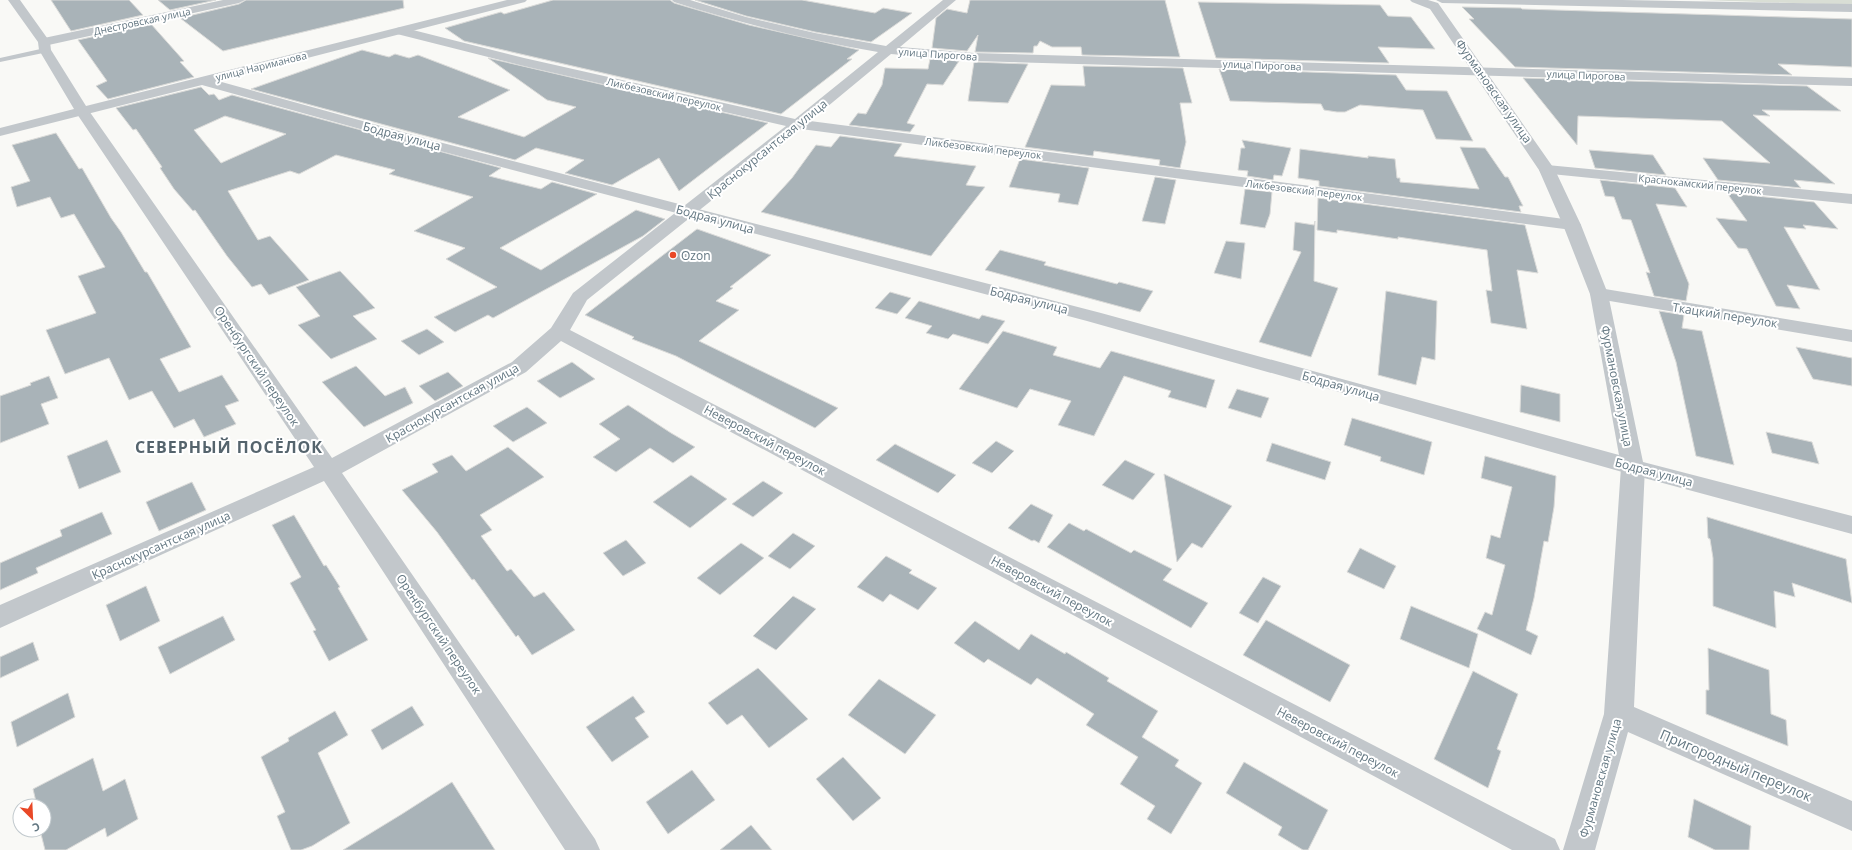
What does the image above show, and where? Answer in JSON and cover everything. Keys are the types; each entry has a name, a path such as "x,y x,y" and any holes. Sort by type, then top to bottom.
{"street":[{"name":"Оренбургский переулок","path":"14,0 45,46 82,111 328,470 584,850"},
{"name":"Днестровская улица","path":"45,46 239,0"},
{"name":"улица Нариманова","path":"0,132 521,0"},
{"name":"улица Пирогова","path":"678,0 743,20 888,50 974,57 1852,82"},
{"name":"Краснокурсантская улица","path":"0,617 328,470 519,368 559,332 580,297 689,212 950,0"},
{"name":"Фурмановская улица","path":"1416,0 1434,6 1481,72 1547,170 1572,225 1599,294 1633,467 1619,714 1579,850"},
{"path":"1442,0 1852,8"},
{"name":"Ликбезовский переулок","path":"401,31 524,62 798,124 1572,225"},
{"name":"Бодрая улица","path":"204,81 276,102 689,212 1094,317 1633,467 1852,525"},
{"name":"Краснокамский переулок","path":"1547,170 1852,199"},
{"name":"Ткацкий переулок","path":"1599,294 1852,336"},
{"name":"Неверовский переулок","path":"559,332 1544,850"},
{"name":"Пригородный переулок","path":"1619,714 1852,816"}],"lane":[{"path":"0,60 45,46"}],"shaded area":[{"path":"1700,0 1852,0 1852,5"}],"building":[{"path":"51,0 129,0 143,15 71,31"},
{"path":"158,0 216,0 170,10"},
{"path":"246,0 403,0 404,8 223,51 180,18 239,4"},
{"path":"553,0 670,0 674,3 749,25 859,50 847,59 852,59 781,114 464,41 445,28 501,12 504,14"},
{"path":"695,0 802,0 875,13 883,8 912,13 871,42 815,32 746,16"},
{"path":"970,0 1165,0 1180,57 1082,55 1081,47 1052,47 1040,41 1037,46 1034,46 1033,53 975,52 978,35 967,51 932,48 936,18 947,9 967,13"},
{"path":"1198,2 1380,5 1388,16 1411,17 1435,49 1378,47 1389,63 1216,58"},
{"path":"1462,7 1852,19 1852,67 1778,64 1792,75 1515,67 1469,19 1474,19"},
{"path":"151,24 184,61 180,62 194,77 108,99 96,86 107,81 78,40"},
{"path":"362,50 389,57 395,54 409,58 418,55 510,90 458,117 524,137 576,107 547,100 488,58 768,123 679,191 659,158 612,185 565,173 584,160 536,148 515,160 251,89"},
{"path":"930,59 959,61 943,85 927,84 907,123 915,125 910,132 849,125 858,113 866,114 882,85 885,68 928,69"},
{"path":"974,62 1028,64 1008,103 968,101"},
{"path":"1083,66 1183,68 1192,103 1180,103 1186,142 1180,168 1159,165 1160,160 1094,151 1093,156 1025,147 1051,85 1085,86"},
{"path":"1219,69 1396,75 1406,90 1447,91 1473,141 1436,139 1423,110 1360,105 1345,112 1337,112 1324,110 1321,104 1230,101"},
{"path":"1523,78 1807,86 1841,111 1762,110 1770,116 1753,115 1835,184 1794,180 1801,188 1718,180 1703,158 1770,163 1722,121 1578,116 1577,145"},
{"path":"201,87 209,95 214,94 219,100 232,95 501,168 489,176 541,189 552,182 597,194 500,248 541,270 636,210 665,219 643,236 493,318 488,315 455,332 434,317 497,287 446,259 465,248 414,231 473,197 389,174 395,170 336,155 299,174 290,171 228,191 258,240 270,236 309,280 269,295 261,284 252,287 227,256 195,210 193,211 174,189 160,168 162,167 136,129 133,130 116,108","holes":["225,116 286,134 221,163 194,130"]},
{"path":"56,133 79,169 82,168 111,218 145,272 147,272 191,347 160,359 179,392 222,375 239,401 225,406 236,424 204,437 194,419 174,428 152,391 129,400 109,358 65,374 46,330 96,313 78,276 105,267 74,214 61,218 50,197 17,207 11,187 30,181 12,145"},
{"path":"840,136 902,144 894,156 976,166 966,185 985,187 931,256 761,212 792,178 816,145 831,147"},
{"path":"1242,140 1291,148 1282,176 1274,175 1273,180 1247,176 1248,171 1238,170 1241,148 1245,148"},
{"path":"1460,147 1485,148 1505,177 1508,177 1523,206 1519,206 1521,212 1319,186 1319,181 1298,178 1300,149 1368,158 1368,156 1395,159 1397,178 1400,178 1400,182 1479,189"},
{"path":"1589,150 1653,155 1666,175 1595,168"},
{"path":"1020,159 1089,168 1078,205 1058,202 1060,194 1009,187"},
{"path":"1155,177 1176,180 1165,224 1142,221"},
{"path":"1600,180 1675,188 1687,207 1656,204 1689,284 1686,301 1654,296 1646,272 1650,273 1631,220 1622,219 1614,197 1605,196"},
{"path":"1245,189 1272,192 1270,214 1265,228 1240,224"},
{"path":"1727,193 1814,202 1838,229 1803,225 1806,229 1784,227 1820,290 1787,285 1800,309 1776,306 1747,249 1738,248 1716,218 1747,221"},
{"path":"1318,198 1525,225 1538,273 1517,270 1527,329 1491,323 1486,290 1492,291 1487,250 1398,237 1398,239 1337,230 1337,233 1317,230"},
{"path":"1315,221 1314,281 1338,288 1311,357 1259,342 1301,252 1293,250 1295,222 1314,225"},
{"path":"697,229 771,255 730,287 733,288 716,301 739,310 699,341 838,408 815,428 676,356 632,339 634,337 585,315"},
{"path":"1226,241 1245,243 1241,279 1214,273"},
{"path":"1000,250 1046,262 1044,265 1117,284 1119,282 1153,291 1140,312 985,270"},
{"path":"340,271 375,308 353,316 377,339 331,359 298,325 320,316 296,287"},
{"path":"1386,291 1437,301 1435,360 1422,357 1416,385 1378,375"},
{"path":"890,292 911,298 897,314 875,308"},
{"path":"919,301 979,319 982,315 1005,321 988,344 953,334 948,339 926,333 932,326 905,318"},
{"path":"1659,311 1684,315 1682,328 1702,331 1734,465 1696,456 1676,362"},
{"path":"427,329 444,342 419,355 401,341"},
{"path":"1003,331 1057,347 1053,355 1100,368 1111,351 1215,380 1206,408 1168,397 1171,391 1124,376 1094,436 1058,425 1071,401 1030,389 1017,408 959,389"},
{"path":"1796,347 1852,358 1852,386 1813,379"},
{"path":"572,362 595,379 560,398 537,381"},
{"path":"356,366 385,396 405,387 413,403 364,427 322,382"},
{"path":"448,372 463,386 435,401 419,386"},
{"path":"49,376 58,398 41,404 49,424 0,443 0,396 31,385 30,383"},
{"path":"1521,385 1560,394 1560,422 1520,412"},
{"path":"1237,389 1269,398 1261,418 1228,408"},
{"path":"628,405 695,447 673,463 650,448 616,472 593,457 620,439 599,424"},
{"path":"527,407 547,423 513,442 493,426"},
{"path":"1352,418 1432,442 1424,475 1380,461 1381,457 1344,445"},
{"path":"1766,432 1812,442 1819,464 1772,453"},
{"path":"107,440 121,472 79,489 67,456"},
{"path":"996,441 1014,451 992,473 972,463"},
{"path":"1272,443 1331,462 1325,480 1266,461"},
{"path":"895,444 956,475 938,493 876,460"},
{"path":"508,447 544,477 480,515 492,530 481,536 507,571 511,569 534,597 544,592 575,630 532,655 518,635 516,637 474,579 472,580 437,532 402,490 438,472 432,464 452,455 466,471"},
{"path":"1485,456 1556,476 1554,507 1548,542 1544,541 1534,598 1526,630 1538,636 1531,655 1477,629 1485,612 1492,615 1505,565 1486,558 1491,535 1500,538 1512,487 1481,478"},
{"path":"1125,460 1155,474 1133,500 1102,485"},
{"path":"1164,474 1232,506 1202,548 1192,543 1177,562"},
{"path":"691,475 727,499 690,528 653,502"},
{"path":"763,481 783,493 753,517 732,504"},
{"path":"192,482 206,510 159,531 146,502"},
{"path":"1031,504 1053,515 1039,543 1034,540 1032,541 1008,528"},
{"path":"102,512 112,534 36,568 38,573 0,590 0,563 62,536 60,530"},
{"path":"294,515 324,566 326,565 340,587 338,588 368,640 329,661 313,631 316,630 290,583 301,577 272,525"},
{"path":"1707,517 1846,559 1852,603 1792,583 1795,597 1774,591 1776,628 1713,606 1713,558 1710,539 1708,538"},
{"path":"1069,523 1084,531 1086,529 1131,553 1134,550 1172,569 1163,580 1208,603 1191,628 1047,547"},
{"path":"793,533 815,546 790,569 768,556"},
{"path":"626,540 646,563 623,576 603,553"},
{"path":"741,543 764,558 720,595 697,578"},
{"path":"1360,548 1396,566 1384,589 1347,572"},
{"path":"886,556 912,570 909,573 937,588 918,610 890,594 883,602 857,587"},
{"path":"1263,577 1281,586 1258,623 1239,613"},
{"path":"146,586 160,621 120,641 106,605"},
{"path":"793,596 816,609 776,650 753,636"},
{"path":"1411,606 1478,634 1469,668 1400,639"},
{"path":"223,616 235,640 170,674 158,647"},
{"path":"1266,620 1350,665 1330,702 1243,655"},
{"path":"975,621 1019,650 1031,634 1065,654 1066,652 1109,678 1107,681 1158,711 1142,737 1179,760 1175,766 1202,783 1171,834 1147,819 1155,806 1120,784 1138,757 1086,725 1094,714 1037,678 1031,685 988,659 984,663 954,643"},
{"path":"33,642 39,660 0,678 0,657"},
{"path":"1708,648 1769,670 1771,714 1786,720 1788,746 1706,714 1706,690 1709,690"},
{"path":"758,668 808,719 769,748 742,715 727,725 708,703"},
{"path":"1473,671 1518,694 1497,749 1501,751 1488,788 1434,759"},
{"path":"879,679 936,715 905,754 848,715"},
{"path":"68,693 75,717 17,747 11,722"},
{"path":"633,696 645,712 635,718 649,737 612,762 586,727"},
{"path":"412,706 424,725 382,750 371,730"},
{"path":"335,711 348,735 318,753 350,823 312,846 301,850 291,850 277,816 285,812 261,757 289,741 288,738"},
{"path":"843,757 881,798 853,821 816,779"},
{"path":"93,758 103,791 125,779 138,819 107,837 105,828 66,850 45,850 42,838 52,838 52,798 35,798 33,789"},
{"path":"1244,762 1328,810 1308,850 1303,850 1278,835 1282,827 1226,793"},
{"path":"692,770 715,800 668,834 646,802"},
{"path":"452,782 495,850 343,850 402,814"},
{"path":"1694,799 1751,826 1749,850 1715,850 1688,837"},
{"path":"751,825 772,850 720,850"}],"place":[{"name":"Ozon","path":"673,255"}],"district":[{"name":"СЕВЕРНЫЙ ПОСЁЛОК","path":"229,447"}]}
